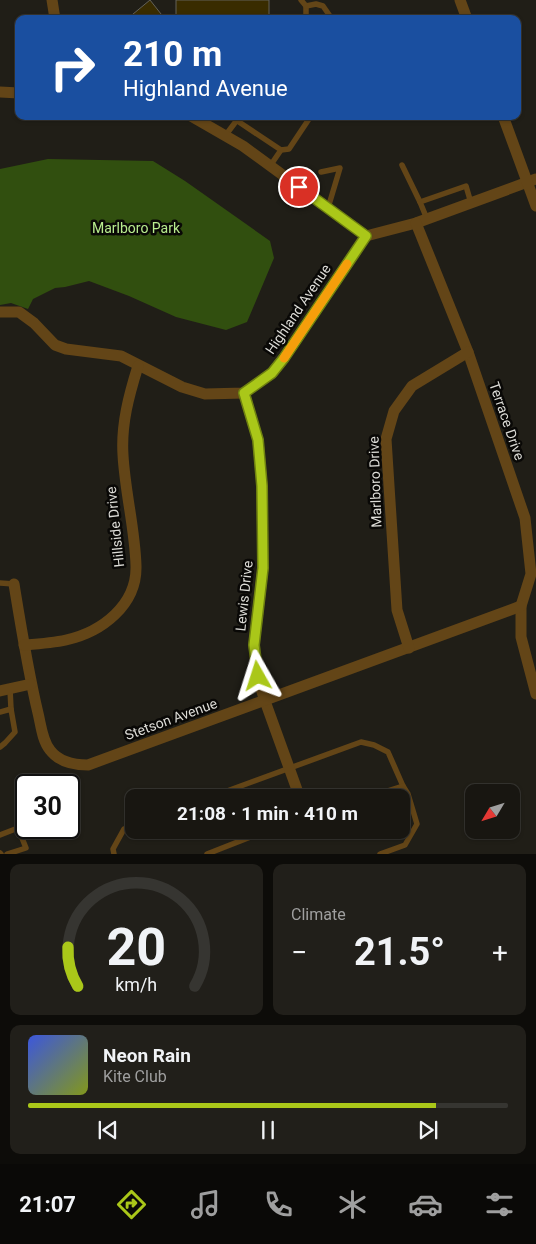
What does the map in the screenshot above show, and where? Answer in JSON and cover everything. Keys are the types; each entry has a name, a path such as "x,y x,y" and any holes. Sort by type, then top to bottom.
{"street":[{"path":"52,0 54,15"},
{"path":"460,0 466,15"},
{"path":"0,92 15,93"},
{"path":"198,120 270,166 366,236 421,221 532,181"},
{"path":"505,120 532,181 536,206"},
{"name":"Terrace Drive","path":"421,221 525,518 531,574 520,606 521,637 532,669 536,694"},
{"name":"Highland Avenue","path":"244,393 272,373 284,358 366,236"},
{"path":"0,312 18,312 34,323 55,345 66,349 121,356 182,387 205,394 244,393"},
{"name":"Marlboro Drive","path":"409,648 397,610 386,439 394,410 412,386 468,352"},
{"name":"Hillside Drive","path":"24,645 66,640 92,632 116,616 130,593 136,567 123,455 122,429 128,397 138,366"},
{"name":"Lewis Drive","path":"244,393 258,440 262,486 263,568 254,645 258,676 264,701 297,789"},
{"name":"Stetson Avenue","path":"14,584 31,684 44,739 50,751 74,765 88,765 520,606"},
{"path":"5,690 31,684"}],"lane":[{"path":"301,0 306,6 306,15"},
{"path":"306,6 316,4 323,6 329,15"},
{"path":"225,136 237,120"},
{"path":"241,120 281,150 289,149 307,120"},
{"path":"270,166 281,150"},
{"path":"402,165 420,202 421,221"},
{"path":"321,172 340,168 328,208"},
{"path":"420,202 466,186 471,202"},
{"path":"0,583 14,584"},
{"path":"0,747 15,732 5,690"},
{"path":"0,712 11,709"},
{"path":"232,789 360,742 374,745 388,752 408,794 417,824 405,845 380,854"},
{"path":"393,789 403,786"},
{"path":"0,835 18,828 26,848 7,854"},
{"path":"114,854 113,849 125,829"},
{"path":"207,854 245,839"}],"green space":[{"name":"Marlboro Park","path":"48,159 153,161 185,181 270,241 274,258 247,322 226,330 176,317 89,281 55,288 33,299 28,309 11,303 0,305 0,169"}],"building":[{"path":"150,0 162,15 132,15"},
{"path":"176,0 269,0 269,15 176,15"}],"slow traffic":[{"path":"284,358 347,264"}],"route":[{"path":"258,676 254,645 263,568 262,486 258,440 244,393 272,373 284,358 366,236 299,187"}]}
